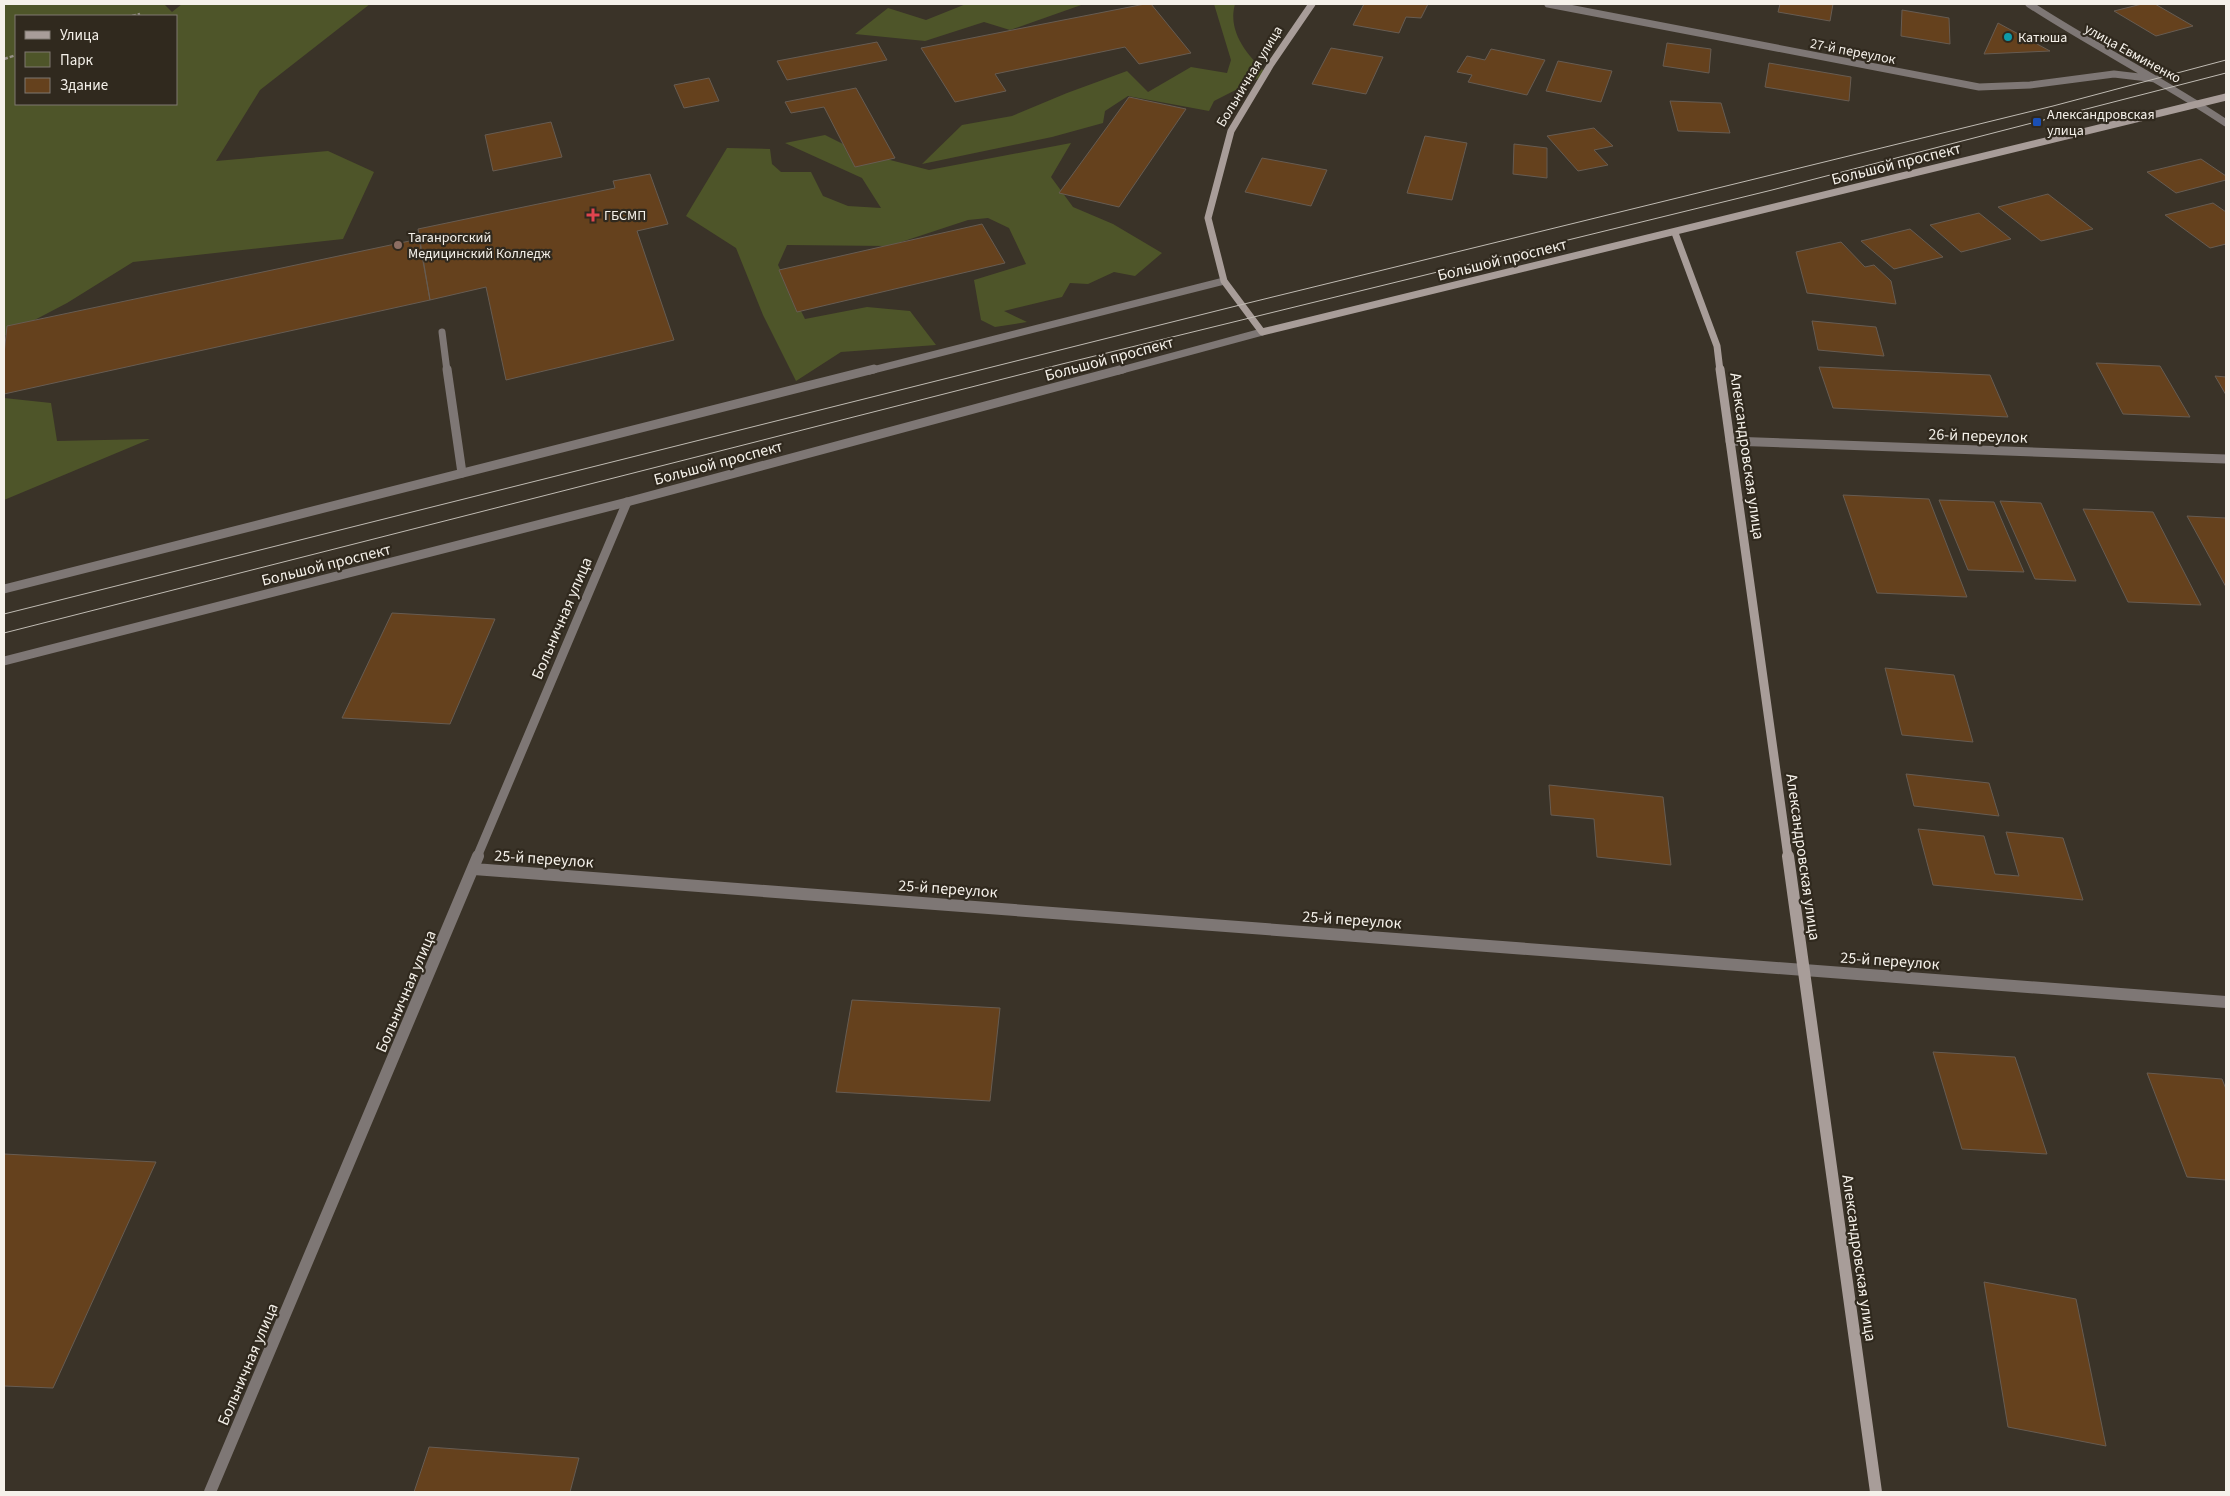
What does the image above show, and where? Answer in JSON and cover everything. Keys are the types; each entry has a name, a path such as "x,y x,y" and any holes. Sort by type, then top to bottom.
{"main road":[{"name":"Больничная улица","path":"1262,332 1224,281 1208,218 1231,131 1271,64 1312,4"},
{"name":"Большой проспект","path":"1262,332 1675,233 2226,97"},
{"name":"Александровская улица","path":"1675,233 1716,346 1876,1492"}],"street":[{"name":"27-й переулок","path":"1548,4 1871,68 1979,87 2030,85 2114,74 2156,79"},
{"name":"улица Евминенко","path":"2029,4 2073,33 2156,79 2226,123"},
{"path":"4,589 1224,281"},
{"path":"442,332 462,473"},
{"name":"Большой проспект","path":"4,662 627,502 1262,332"},
{"name":"26-й переулок","path":"1730,441 2226,459"},
{"name":"Больничная улица","path":"210,1492 627,502"},
{"name":"25-й переулок","path":"474,868 2226,1002"}],"path":[{"path":"136,15 140,14"}],"green space":[{"path":"4,4 164,4 172,12 182,4 370,4 260,90 216,161 328,151 374,172 343,239 133,262 67,303 4,336"},
{"path":"966,4 1084,4 1010,30 984,22 925,41 855,34 888,8 926,20"},
{"path":"1214,4 1235,4 1234,24 1241,43 1267,74 1214,101 1209,111 1128,96 1105,111 1103,123 1052,137 922,164 962,125 1012,116 1127,71 1148,92 1191,67 1227,73 1231,60"},
{"path":"825,135 859,152 929,170 1071,143 1051,177 1073,207 1113,224 1162,253 1135,276 1114,272 1088,284 1070,283 1062,297 1004,311 1027,322 995,327 981,320 974,280 1026,264 1009,228 988,218 968,220 889,246 787,245 778,265 805,319 867,307 910,311 936,345 841,352 796,381 763,315 736,248 686,216 727,148 770,149 772,164 781,172 811,172 823,196 848,206 881,208 862,178 785,143"},
{"path":"4,398 51,403 57,441 150,439 4,500"}],"building":[{"path":"1151,4 1191,53 1139,64 1125,47 995,74 1006,91 955,102 921,48"},
{"path":"1364,4 1428,4 1421,18 1406,17 1399,33 1353,25"},
{"path":"1780,4 1833,4 1830,21 1778,12"},
{"path":"2142,4 2155,4 2193,26 2156,36 2114,11"},
{"path":"1902,10 1949,18 1950,44 1901,36"},
{"name":"Катюша","path":"1998,23 2050,51 1984,54"},
{"path":"877,42 887,60 787,80 777,61"},
{"path":"1667,43 1711,49 1709,73 1663,66"},
{"path":"1331,48 1383,57 1366,94 1312,84"},
{"path":"1491,49 1545,60 1527,95 1468,82 1472,75 1457,72 1467,56 1485,60"},
{"path":"1558,61 1612,71 1601,102 1546,91"},
{"path":"1769,63 1851,77 1849,101 1765,87"},
{"path":"709,78 719,101 684,108 674,85"},
{"path":"856,88 895,158 855,167 824,107 791,113 785,102"},
{"path":"1129,97 1186,109 1119,207 1059,193"},
{"path":"1670,101 1721,103 1730,133 1678,131"},
{"path":"551,122 562,157 493,171 485,135"},
{"path":"1594,128 1613,146 1594,150 1608,165 1578,171 1547,136"},
{"path":"1425,136 1467,143 1452,200 1407,193"},
{"path":"1514,144 1547,148 1547,178 1513,174"},
{"path":"1262,158 1327,170 1311,206 1245,192"},
{"path":"2201,159 2226,176 2226,180 2176,193 2147,172"},
{"path":"650,174 668,224 637,231 674,340 506,380 486,287 430,300 418,229 615,188 613,181"},
{"path":"2048,194 2093,229 2041,241 1998,207"},
{"path":"2213,203 2226,212 2226,244 2210,248 2165,215"},
{"path":"1979,213 2011,239 1961,252 1930,225"},
{"path":"982,224 1005,263 797,312 779,270"},
{"path":"1910,229 1943,257 1894,269 1861,241"},
{"path":"419,239 430,300 4,394 4,354 7,326"},
{"path":"1841,242 1865,267 1874,265 1891,281 1896,304 1807,293 1796,252"},
{"path":"1812,321 1876,327 1884,356 1818,350"},
{"path":"2096,363 2160,366 2190,417 2123,414"},
{"path":"1819,367 1990,375 2008,417 1833,408"},
{"path":"2215,376 2226,377 2226,395"},
{"path":"1843,495 1929,499 1967,597 1877,593"},
{"path":"1939,500 1994,502 2024,572 1968,570"},
{"path":"2000,501 2041,503 2076,581 2035,579"},
{"path":"2083,509 2153,512 2201,605 2128,602"},
{"path":"2187,516 2226,518 2226,587"},
{"path":"392,613 495,619 450,724 342,718"},
{"path":"1885,668 1954,675 1973,742 1902,735"},
{"path":"1906,774 1989,783 1999,816 1914,806"},
{"path":"1549,785 1663,797 1671,865 1597,857 1594,819 1551,815"},
{"path":"1918,829 1984,836 1995,874 2019,876 2006,832 2063,838 2083,900 1933,885"},
{"path":"852,1000 1000,1008 990,1101 836,1092"},
{"path":"1933,1052 2015,1057 2047,1154 1962,1149"},
{"path":"2147,1073 2222,1079 2226,1089 2226,1180 2187,1177"},
{"path":"4,1154 156,1162 53,1388 4,1386"},
{"path":"1984,1282 2076,1299 2106,1446 2008,1427"},
{"path":"429,1447 579,1458 570,1492 414,1492"}],"tram line":[{"path":"4,614 1240,305 2053,106 2226,60"},
{"path":"4,633 1062,364 1772,190 2226,73"}],"place":[{"name":"Катюша","path":"2008,37"},
{"name":"Александровская улица","path":"2037,122"},
{"name":"ГБСМП","path":"593,215"},
{"name":"Таганрогский Медицинский Колледж","path":"398,245"}]}
